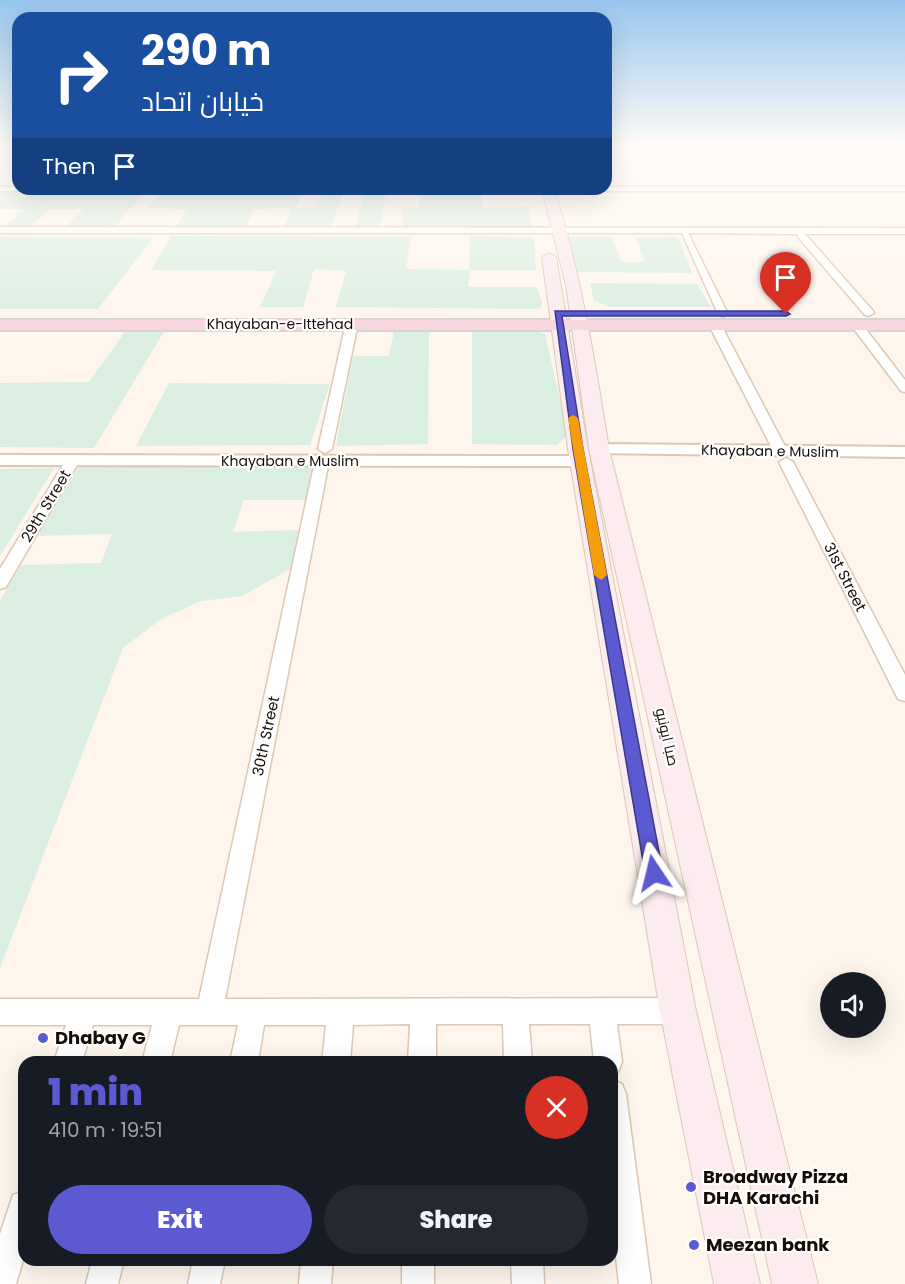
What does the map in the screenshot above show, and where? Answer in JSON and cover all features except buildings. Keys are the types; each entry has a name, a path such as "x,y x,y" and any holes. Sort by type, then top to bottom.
{"main road":[{"name":"صبا ایونیو","path":"553,205 562,233 569,320 678,1011 737,1284"},
{"name":"صبا ایونیو","path":"544,228 569,320"},
{"name":"Khayaban-e-Ittehad","path":"0,314 569,320"},
{"path":"569,320 863,319 905,314"},
{"path":"863,319 905,325"},
{"name":"Khayaban-e-Ittehad","path":"0,325 569,320"},
{"name":"صبا ایونیو","path":"590,455 795,1284"}],"street":[{"path":"0,230 225,233 544,228 562,233 685,235 868,233"},
{"path":"0,235 205,232"},
{"path":"562,233 905,233"},
{"name":"31st Street","path":"685,235 719,320 783,457 905,693"},
{"path":"801,235 863,319 905,388"},
{"name":"30th Street","path":"209,1012 352,323"},
{"name":"Khayaban e Muslim","path":"0,451 184,455 899,457"},
{"name":"Khayaban e Muslim","path":"0,460 73,460 184,455"},
{"name":"29th Street","path":"0,583 73,460"},
{"path":"70,1056 84,1011"},
{"path":"337,1056 341,1011"},
{"path":"422,1056 423,1011"},
{"path":"515,1011 518,1056"},
{"path":"602,1011 607,1056"},
{"path":"0,1012 678,1011"},
{"path":"158,1056 169,1012"},
{"path":"245,1056 253,1012"},
{"path":"618,1146 634,1284"},
{"path":"0,1284 18,1226"},
{"path":"102,1284 106,1266"},
{"path":"204,1284 208,1266"},
{"path":"315,1284 316,1266"},
{"path":"418,1266 418,1284"},
{"path":"527,1266 528,1284"}],"green space":[{"path":"0,205 133,205 116,226 65,227 84,209 50,209 30,226 5,226 25,209 0,209"},
{"path":"151,205 297,205 296,208 339,205 331,227 284,226 291,208 254,209 246,227 176,227 187,209 148,208"},
{"path":"361,205 384,205 379,228 355,227"},
{"path":"419,205 483,205 483,208 528,207 533,227 403,227 402,209 418,208"},
{"path":"171,236 411,237 406,269 469,270 470,236 534,238 536,270 470,270 468,287 537,287 542,303 540,308 535,309 336,307 346,271 314,269 303,307 260,307 276,271 151,270"},
{"path":"0,237 153,238 98,309 0,309"},
{"path":"566,237 612,237 621,262 645,262 636,238 678,237 692,273 573,272"},
{"path":"590,283 697,284 711,307 610,307 594,301"},
{"path":"395,327 429,330 428,444 336,446 353,356 389,356"},
{"path":"166,328 94,448 0,447 0,383 89,382 127,329"},
{"path":"472,329 529,330 545,334 568,435 557,445 472,444"},
{"path":"169,383 330,384 310,445 136,446"},
{"path":"79,467 314,467 309,500 244,500 233,532 298,530 294,567 242,596 201,601 161,619 123,648 0,968 0,601 21,565 101,563 112,534 37,536"},
{"path":"54,468 0,556 0,469"}],"slow traffic":[{"path":"573,418 601,575"}],"place":[{"name":"Dhabay G","path":"43,1038"},
{"name":"Broadway Pizza DHA Karachi","path":"691,1187"},
{"name":"Meezan bank","path":"694,1245"}],"route":[{"path":"654,873 578,449 558,313 786,314"}]}
